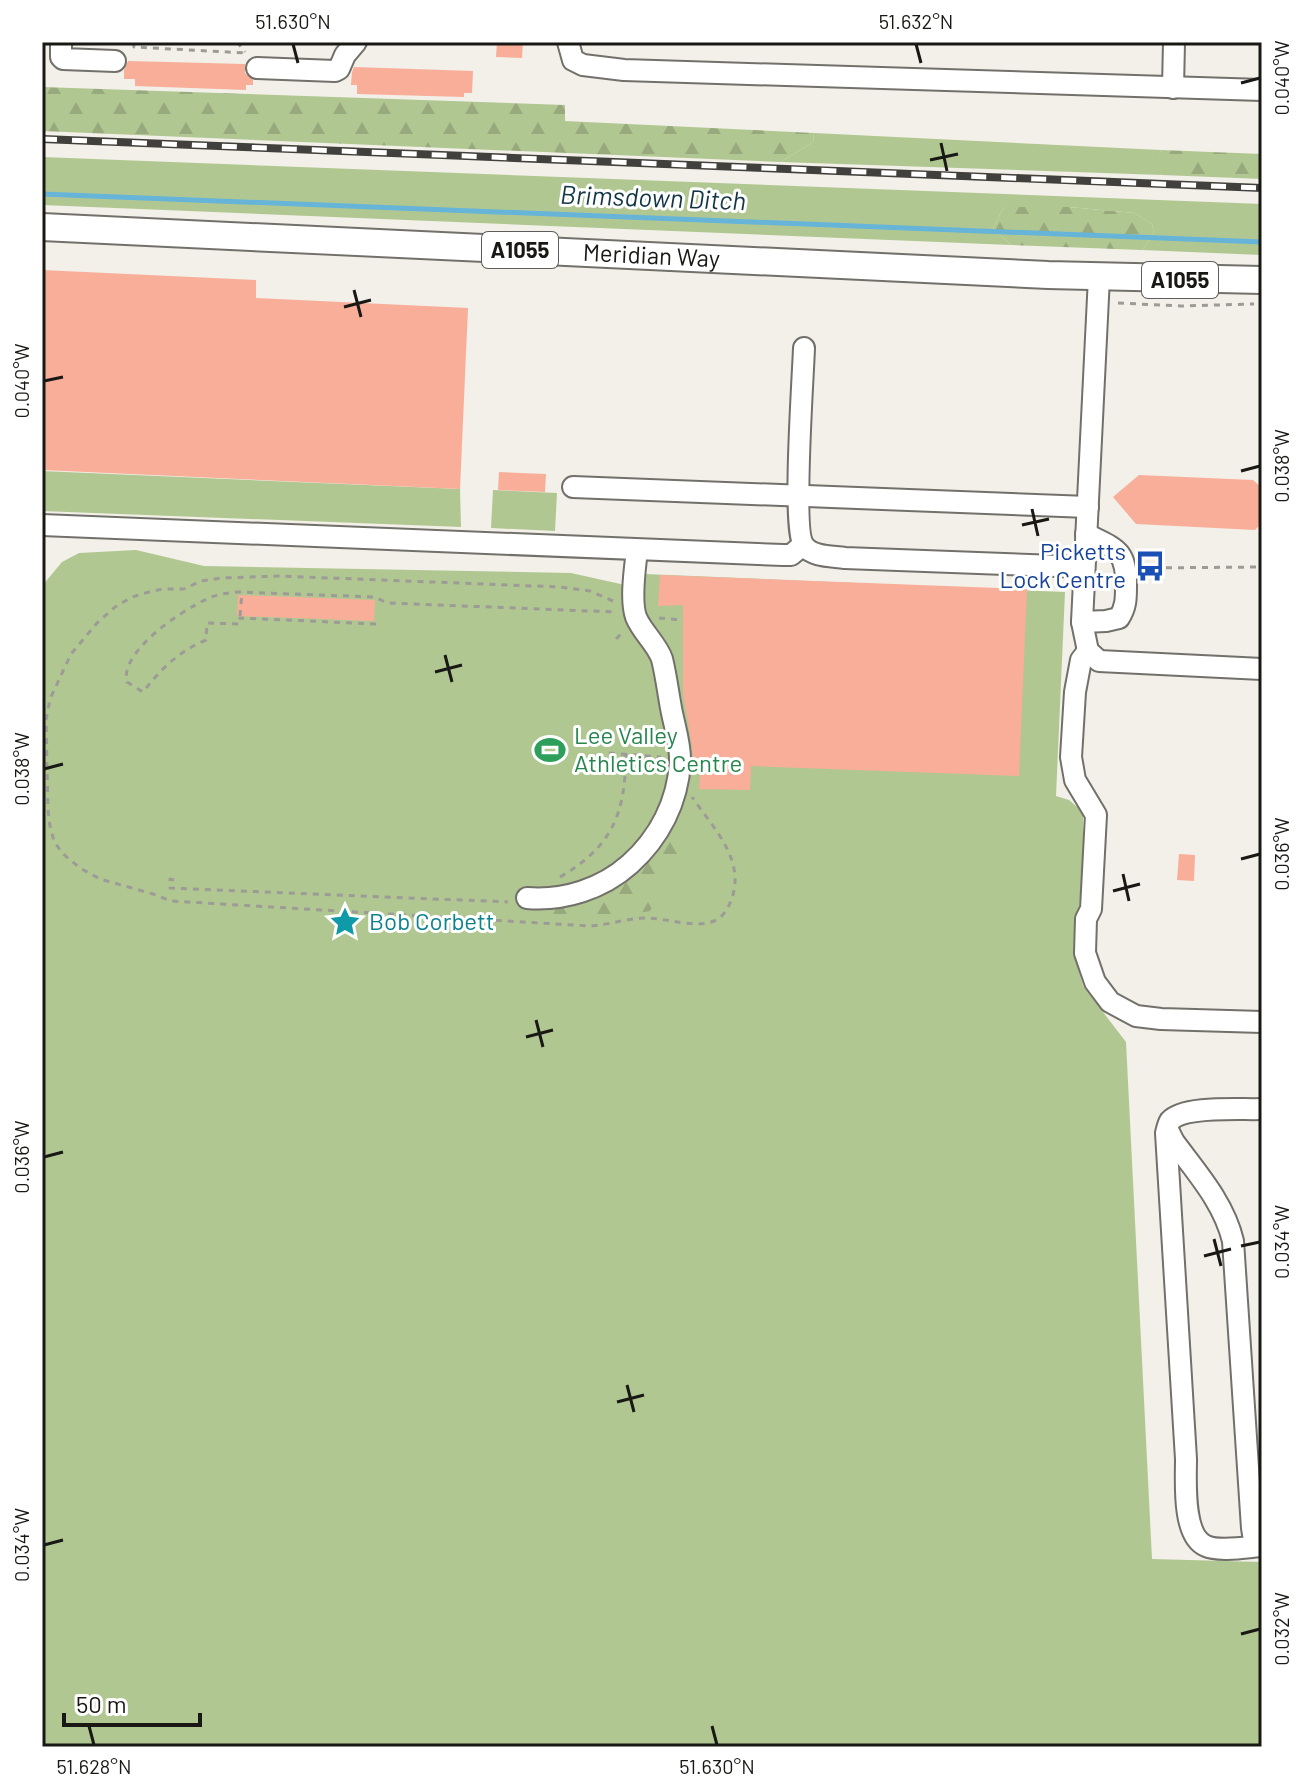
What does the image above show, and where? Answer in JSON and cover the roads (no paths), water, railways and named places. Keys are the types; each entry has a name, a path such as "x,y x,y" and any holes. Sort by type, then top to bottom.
{"main road":[{"name":"Meridian Way","path":"42,227 1099,277 1262,280"}],"lane":[{"path":"61,42 63,59 115,61"},
{"path":"568,42 573,60 583,65 624,70 1262,90"},
{"path":"1173,88 1174,42"},
{"path":"252,60 335,71 351,48"},
{"path":"1099,277 1082,622 1088,651 1099,661 1262,669"},
{"path":"804,348 798,496 799,534 803,545 814,553 845,558 1084,567"},
{"path":"573,487 1088,507"},
{"path":"42,525 791,555 803,545"},
{"path":"1082,622 1119,618 1125,607 1126,569 1122,556 1086,534"},
{"path":"527,898 571,895 620,872 646,849 661,828 673,801 680,758 661,656 636,617 633,585 637,550"},
{"path":"1088,651 1081,660 1075,692 1071,757 1075,780 1096,815 1091,909 1086,919 1085,953 1095,982 1110,1002 1136,1016 1262,1022"},
{"path":"1167,1127 1174,1142 1222,1208 1233,1241 1251,1514 1259,1546 1206,1546 1197,1539 1191,1528 1187,1511 1166,1133 1167,1127 1169,1122 1177,1116 1202,1109 1261,1111"}],"waterway":[{"name":"Brimsdown Ditch","path":"42,194 1262,242"}],"railway":[{"path":"42,139 1262,188"}],"place":[{"name":"Picketts Lock Centre","path":"1150,566"},
{"name":"Lee Valley Athletics Centre","path":"550,750"},
{"name":"Bob Corbett","path":"345,922"}]}
